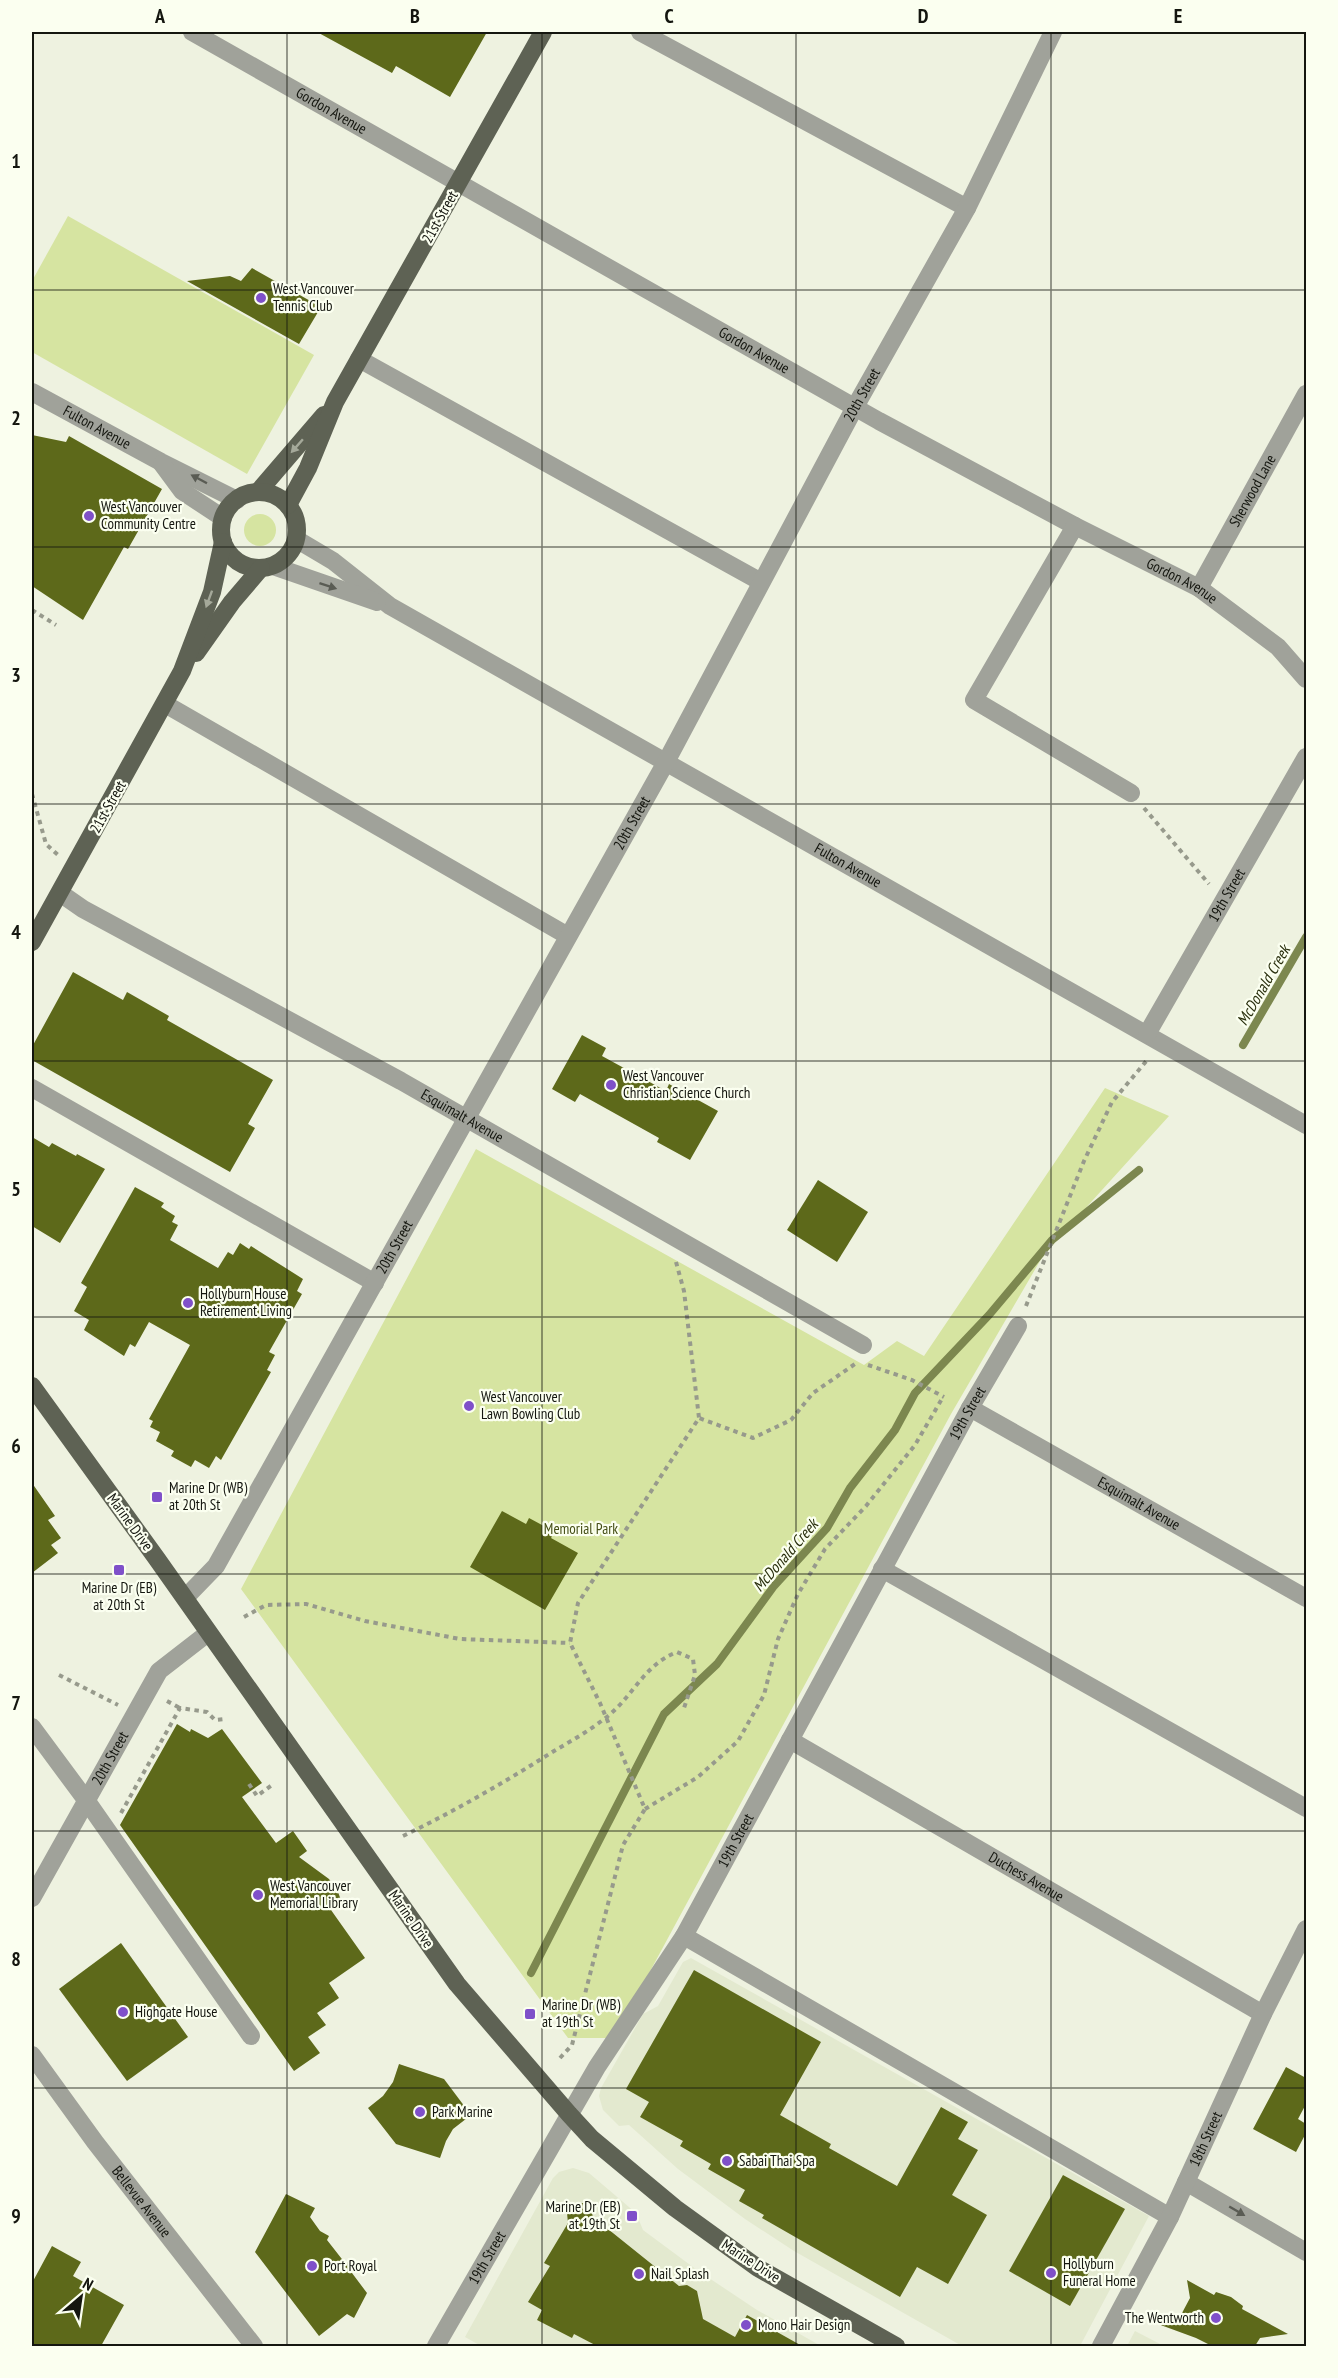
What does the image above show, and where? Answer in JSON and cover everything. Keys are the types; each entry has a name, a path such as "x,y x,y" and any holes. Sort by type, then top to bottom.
{"main road":[{"name":"21st Street","path":"288,505 308,468 335,402 543,32"},
{"name":"21st Street","path":"258,492 335,402"},
{"path":"258,492 279,498 288,505 294,515 296,539 284,559 267,567 249,567 238,562 223,542 223,518 237,500 258,492"},
{"name":"21st Street","path":"32,942 182,671 212,592 223,542"},
{"name":"21st Street","path":"182,671 232,602 267,567"},
{"name":"Marine Drive","path":"32,1386 185,1598 457,1984 569,2114 592,2139 675,2208 758,2268 896,2346"}],"street":[{"name":"Gordon Avenue","path":"192,32 855,407 1075,526 1199,588 1278,647 1306,679"},
{"path":"640,32 967,208"},
{"name":"20th Street","path":"185,1598 216,1566 666,762 855,407 967,208 1053,32"},
{"path":"359,359 761,582"},
{"name":"Fulton Avenue","path":"32,392 160,462 237,500"},
{"name":"Sherwood Lane","path":"1199,588 1306,394"},
{"name":"Fulton Avenue","path":"160,462 182,491 223,518"},
{"path":"1075,526 974,700 1131,793"},
{"name":"Fulton Avenue","path":"296,539 333,561 390,606 1306,1125"},
{"name":"Fulton Avenue","path":"267,567 390,606"},
{"path":"165,704 568,936"},
{"name":"19th Street","path":"1147,1034 1306,757"},
{"name":"Esquimalt Avenue","path":"60,892 83,909 340,1047 863,1345"},
{"path":"32,1089 375,1283"},
{"name":"19th Street","path":"436,2346 569,2114 684,1936 970,1408 1018,1326"},
{"name":"Esquimalt Avenue","path":"970,1408 1306,1598"},
{"path":"882,1569 1306,1808"},
{"name":"20th Street","path":"32,1898 159,1671 208,1633"},
{"path":"32,1727 86,1800 251,2036"},
{"name":"Duchess Avenue","path":"790,1740 1263,2014"},
{"name":"18th Street","path":"1101,2346 1170,2217 1263,2014 1306,1929"},
{"path":"684,1936 1170,2217"},
{"name":"Bellevue Avenue","path":"32,2055 95,2142 254,2346"},
{"path":"1186,2182 1306,2252"}],"path":[{"path":"32,610 56,625"},
{"path":"1131,793 1224,901"},
{"path":"32,794 46,844 61,857"},
{"path":"1018,1326 1084,1161 1112,1102 1152,1053"},
{"path":"645,1809 570,1642 578,1603 699,1418 684,1291 668,1233"},
{"path":"560,2058 572,2044 623,1845 645,1809 698,1777 738,1741 764,1695 778,1639 798,1594 825,1549 866,1506 915,1445 943,1397 912,1380 859,1361 813,1393 791,1420 753,1438 699,1418"},
{"path":"244,1617 266,1605 306,1604 365,1621 460,1639 570,1642"},
{"path":"403,1836 504,1783 605,1719 624,1701 647,1671 663,1657 677,1652 687,1654 693,1659 695,1675 684,1708"},
{"path":"60,1675 110,1701"},
{"path":"121,1814 180,1708 207,1712 215,1720 224,1719"},
{"path":"249,1784 257,1796 272,1785"},
{"path":"259,1785 262,1791"}],"shaded area":[{"path":"691,1958 1149,2216 1080,2346 962,2346 794,2251 745,2219 678,2169 629,2125 619,2126 603,2110 599,2096 601,2088 643,2014 658,2006 683,1962"},
{"path":"573,2168 589,2173 636,2213 643,2230 697,2270 757,2310 821,2346 481,2346 465,2337 553,2178 559,2172"},
{"path":"1135,2331 1164,2346 1127,2346"}],"green space":[{"path":"68,216 314,355 247,474 32,352 32,281"},
{"path":"260,514 271,519 276,530 271,541 260,546 249,541 244,530 249,519"},
{"name":"Memorial Park","path":"1105,1088 1169,1116 1044,1254 951,1414 614,2038 568,2038 241,1589 476,1149 864,1365 897,1341 924,1356"}],"building":[{"path":"317,32 487,32 450,97 396,66 392,73"},
{"name":"West Vancouver Tennis Club","path":"252,268 321,307 299,344 187,281 230,276 241,281"},
{"name":"West Vancouver Community Centre","path":"32,435 66,442 69,436 162,489 128,549 124,547 83,620 32,586"},
{"path":"73,972 123,1000 127,992 169,1016 167,1020 273,1080 248,1124 255,1128 230,1172 32,1060 32,1047"},
{"path":"582,1035 606,1048 602,1056 666,1091 669,1084 718,1111 690,1160 657,1142 659,1138 580,1094 575,1102 552,1089"},
{"path":"32,1137 49,1147 52,1143 105,1169 60,1243 32,1226"},
{"path":"818,1180 868,1212 837,1262 787,1230"},
{"name":"Hollyburn House Retirement Living","path":"135,1187 164,1203 161,1207 175,1216 172,1222 178,1225 170,1240 218,1268 228,1252 233,1255 240,1243 249,1249 251,1246 303,1279 297,1291 302,1294 269,1352 275,1355 267,1370 271,1372 221,1460 216,1456 209,1468 195,1460 191,1467 171,1456 174,1451 156,1441 160,1432 150,1427 153,1421 149,1419 190,1345 149,1322 135,1347 130,1344 124,1356 84,1330 89,1320 74,1311 87,1287 81,1283"},
{"path":"32,1483 55,1516 48,1520 61,1538 51,1545 58,1553 32,1573"},
{"path":"502,1511 526,1524 529,1518 555,1532 551,1538 578,1553 545,1610 470,1567"},
{"name":"West Vancouver Memorial Library","path":"177,1724 190,1732 191,1729 208,1738 222,1729 262,1783 242,1797 276,1843 293,1831 307,1851 299,1857 329,1879 338,1892 342,1903 331,1910 365,1958 329,1983 339,1998 317,2013 326,2025 308,2037 320,2053 294,2071 120,1825"},
{"name":"Highgate House","path":"121,1943 188,2037 127,2081 59,1989"},
{"path":"694,1970 821,2042 780,2115 831,2144 829,2148 897,2186 941,2107 968,2122 958,2139 978,2150 952,2195 987,2215 948,2284 917,2267 900,2297 762,2218 764,2215 739,2201 745,2190 708,2169 711,2164 680,2146 683,2141 640,2117 649,2102 626,2089"},
{"name":"Park Marine","path":"399,2064 444,2079 471,2115 453,2129 440,2158 396,2144 368,2108 383,2096 393,2082"},
{"path":"1286,2067 1306,2078 1306,2104 1298,2119 1306,2124 1306,2133 1296,2152 1253,2129"},
{"path":"1063,2175 1125,2209 1070,2306 1009,2271"},
{"name":"Port Royal","path":"286,2194 315,2208 310,2217 320,2231 329,2236 327,2240 345,2263 349,2262 352,2273 367,2293 354,2318 347,2314 319,2336 255,2252"},
{"path":"583,2203 591,2209 593,2217 679,2286 687,2285 697,2291 703,2319 735,2337 747,2315 802,2346 597,2346 574,2334 572,2338 537,2320 542,2310 528,2302 550,2266 544,2263 568,2223 567,2213 573,2204"},
{"path":"52,2246 81,2262 73,2276 124,2305 101,2346 32,2346 32,2283"},
{"name":"The Wentworth","path":"1187,2280 1214,2295 1216,2292 1231,2297 1243,2306 1242,2309 1288,2334 1260,2338 1255,2346 1212,2346 1147,2320 1182,2313 1190,2298"}],"waterway":[{"name":"McDonald Creek","path":"1243,1045 1306,937"},
{"name":"McDonald Creek","path":"531,1973 664,1714 717,1664 774,1586 827,1528 850,1488 895,1430 915,1393 989,1315 1052,1240 1139,1170"}],"place":[{"name":"West Vancouver Tennis Club","path":"261,298"},
{"name":"West Vancouver Community Centre","path":"89,516"},
{"name":"West Vancouver Christian Science Church","path":"611,1085"},
{"name":"Hollyburn House Retirement Living","path":"188,1303"},
{"name":"West Vancouver Lawn Bowling Club","path":"469,1406"},
{"name":"Marine Dr (WB) at 20th St","path":"157,1497"},
{"name":"Marine Dr (EB) at 20th St","path":"119,1570"},
{"name":"West Vancouver Memorial Library","path":"258,1895"},
{"name":"Highgate House","path":"123,2012"},
{"name":"Marine Dr (WB) at 19th St","path":"530,2014"},
{"name":"Park Marine","path":"420,2112"},
{"name":"Sabai Thai Spa","path":"727,2161"},
{"name":"Marine Dr (EB) at 19th St","path":"632,2216"},
{"name":"Port Royal","path":"312,2266"},
{"name":"Hollyburn Funeral Home","path":"1051,2273"},
{"name":"Nail Splash","path":"639,2274"},
{"name":"The Wentworth","path":"1216,2318"},
{"name":"Mono Hair Design","path":"746,2325"}]}
